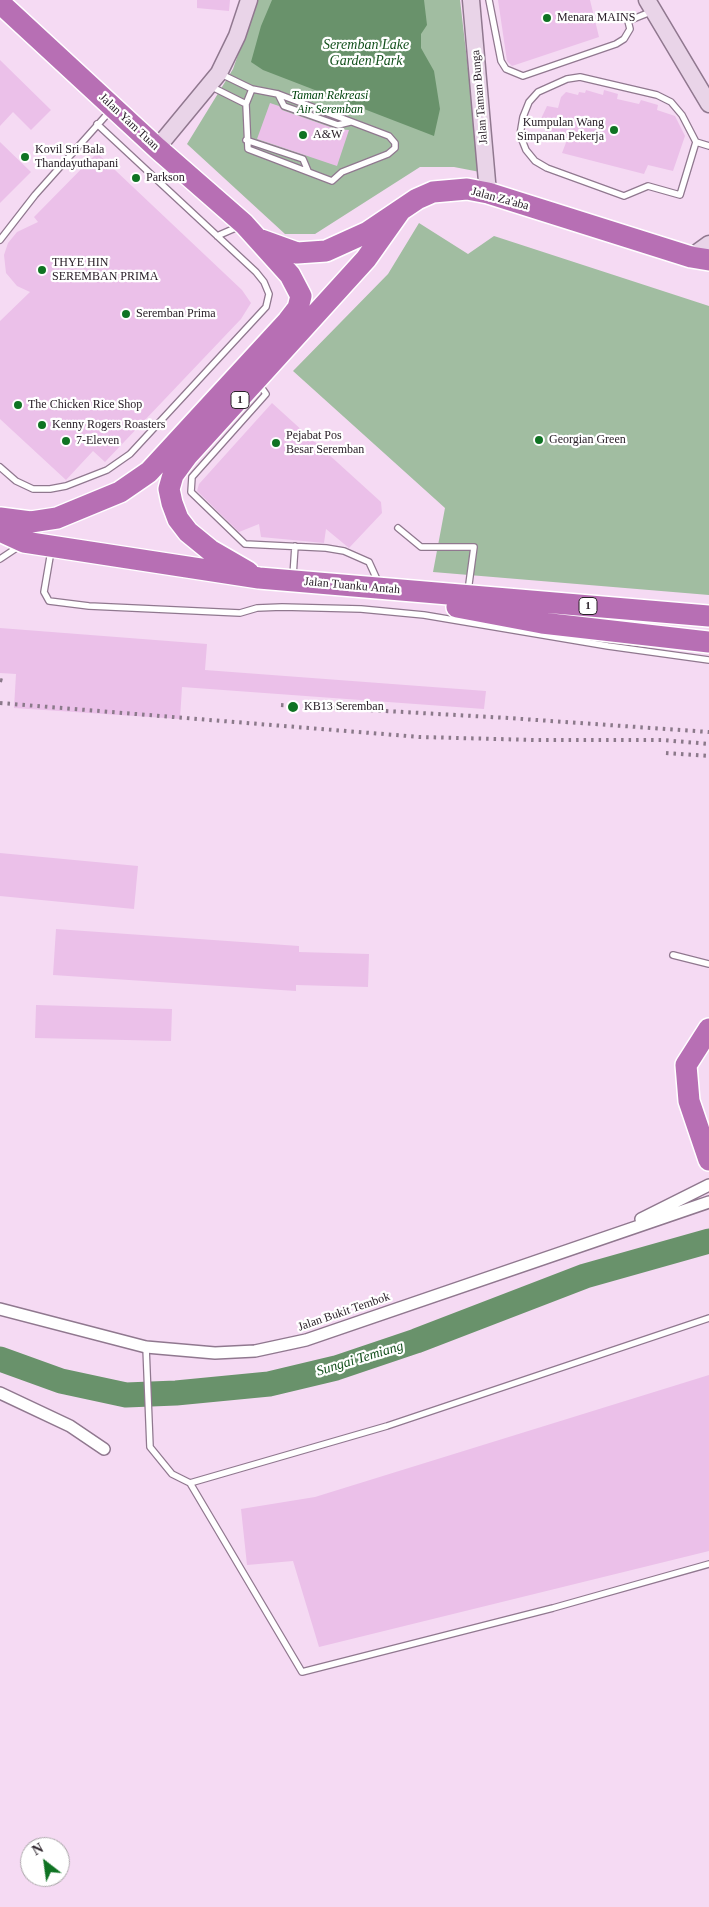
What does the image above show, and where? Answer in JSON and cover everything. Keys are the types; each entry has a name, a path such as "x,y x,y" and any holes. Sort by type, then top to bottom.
{"highway":[{"name":"Jalan Yam Tuan","path":"3,7 260,239"},
{"name":"Jalan Za'aba","path":"260,239 297,253 326,252 368,232 417,198 433,192 468,189 488,193 703,261"},
{"name":"1","path":"259,578 210,550 188,532 178,519 169,490 172,475 187,456 366,259 400,211"},
{"name":"1","path":"0,518 31,522 57,518 120,492 155,465 298,308 301,296 297,285 260,239"},
{"name":"Jalan Tuanku Antah","path":"0,531 24,542 259,578 709,616"},
{"path":"387,589 459,607 542,623 709,642"},
{"path":"705,1033 698,1075 709,1117"},
{"path":"705,1033 686,1065 689,1101 709,1160"}],"street":[{"path":"157,148 215,79 237,36 249,0"},
{"name":"Jalan Taman Bunga","path":"471,0 488,193"},
{"path":"651,6 709,104"},
{"path":"703,261 709,244"},
{"name":"Jalan Bukit Tembok","path":"601,1239 709,1185"},
{"name":"Jalan Bukit Tembok","path":"0,1309 146,1347 215,1353 255,1351 306,1340 709,1202"},
{"path":"0,1392 70,1426 104,1449"}],"lane":[{"path":"489,0 501,61 506,69 523,76 616,44 624,39 630,29 628,21 651,6"},
{"path":"696,142 680,195 648,186 624,196 535,162 526,150 520,135 523,117 529,102 538,92 567,79 580,77 657,96 671,102 682,114 696,142 709,146"},
{"path":"215,79 278,94 389,136 394,142 395,148 388,154 342,172 332,181 248,149 246,140 246,104 252,89"},
{"path":"215,79 246,104"},
{"path":"0,240 35,195 113,107"},
{"path":"0,467 16,481 34,489 66,486 107,470 130,454 266,307 268,294 264,282 97,124"},
{"path":"246,140 303,159 308,171"},
{"path":"217,236 244,224"},
{"path":"257,381 266,394 192,477 191,492 245,544 295,546 344,552 369,562 387,589"},
{"path":"398,528 422,547 474,547 468,596"},
{"path":"0,559 24,542"},
{"path":"52,546 44,592 49,601 89,606 240,612 256,608 282,607 397,612 709,660"},
{"path":"292,580 295,546"},
{"path":"673,955 709,964"},
{"path":"190,1483 387,1426 709,1318"},
{"path":"146,1347 150,1447 172,1474 190,1483 302,1672 553,1608 709,1564"}],"green space":[{"name":"Taman Rekreasi Air Seremban","path":"257,0 460,0 480,172 454,167 420,167 315,234 285,234 187,144 233,69"},
{"name":"Georgian Green","path":"419,223 468,254 494,236 709,306 709,595 433,572 445,508 293,371 388,274"}],"water":[{"name":"Seremban Lake Garden Park","path":"272,0 424,0 427,25 421,34 421,48 434,71 440,109 434,136 263,70 251,62 261,26"}],"building":[{"path":"197,0 230,0 229,11 197,8"},
{"name":"Menara MAINS","path":"498,0 590,0 599,37 512,66 507,61"},
{"path":"0,60 51,110 31,130 13,112 0,126"},
{"name":"Kumpulan Wang Simpanan Pekerja","path":"586,90 603,95 604,90 618,94 617,99 639,104 641,100 658,105 657,110 675,116 685,136 673,171 648,165 644,174 562,153 567,140 545,134 548,126 539,123 547,106 558,108 561,97 566,92 578,95 579,92 585,93"},
{"name":"A&W","path":"270,103 279,106 282,110 336,129 349,130 337,166 257,139"},
{"path":"0,142 31,172 0,203"},
{"name":"Seremban Prima","path":"97,153 242,290 251,303 241,319 105,462 93,451 66,480 0,419 0,321 30,292 17,286 6,273 4,255 8,243 17,232 38,222 34,217"},
{"name":"Pejabat Pos Besar Seremban","path":"272,403 381,502 382,513 349,548 326,529 324,543 261,537 259,524 239,532 197,491 199,484"},
{"path":"0,628 207,644 205,670 486,691 484,709 182,687 180,719 14,708 16,674 0,673"},
{"path":"0,853 138,866 134,909 0,896"},
{"path":"56,929 299,946 299,952 369,954 368,987 296,985 296,991 53,975"},
{"path":"36,1005 172,1009 171,1041 35,1038"},
{"path":"709,1375 709,1551 319,1647 293,1561 247,1565 241,1509 315,1497"}],"waterway":[{"name":"Sungai Temiang","path":"0,1359 61,1381 126,1395 176,1393 269,1384 336,1368 416,1341 585,1276 709,1241"}],"railway":[{"path":"0,680 4,681"},
{"path":"0,703 420,737 535,740 663,740 709,744"},
{"path":"281,705 709,732"},
{"path":"666,753 709,756"}],"place":[{"name":"Menara MAINS","path":"547,18"},
{"name":"Kumpulan Wang Simpanan Pekerja","path":"614,130"},
{"name":"A&W","path":"303,135"},
{"name":"Kovil Sri Bala Thandayuthapani","path":"25,157"},
{"name":"Parkson","path":"136,178"},
{"name":"THYE HIN SEREMBAN PRIMA","path":"42,270"},
{"name":"Seremban Prima","path":"126,314"},
{"name":"The Chicken Rice Shop","path":"18,405"},
{"name":"Kenny Rogers Roasters","path":"42,425"},
{"name":"Georgian Green","path":"539,440"},
{"name":"7-Eleven","path":"66,441"},
{"name":"Pejabat Pos Besar Seremban","path":"276,443"},
{"name":"KB13 Seremban","path":"293,707"}]}
